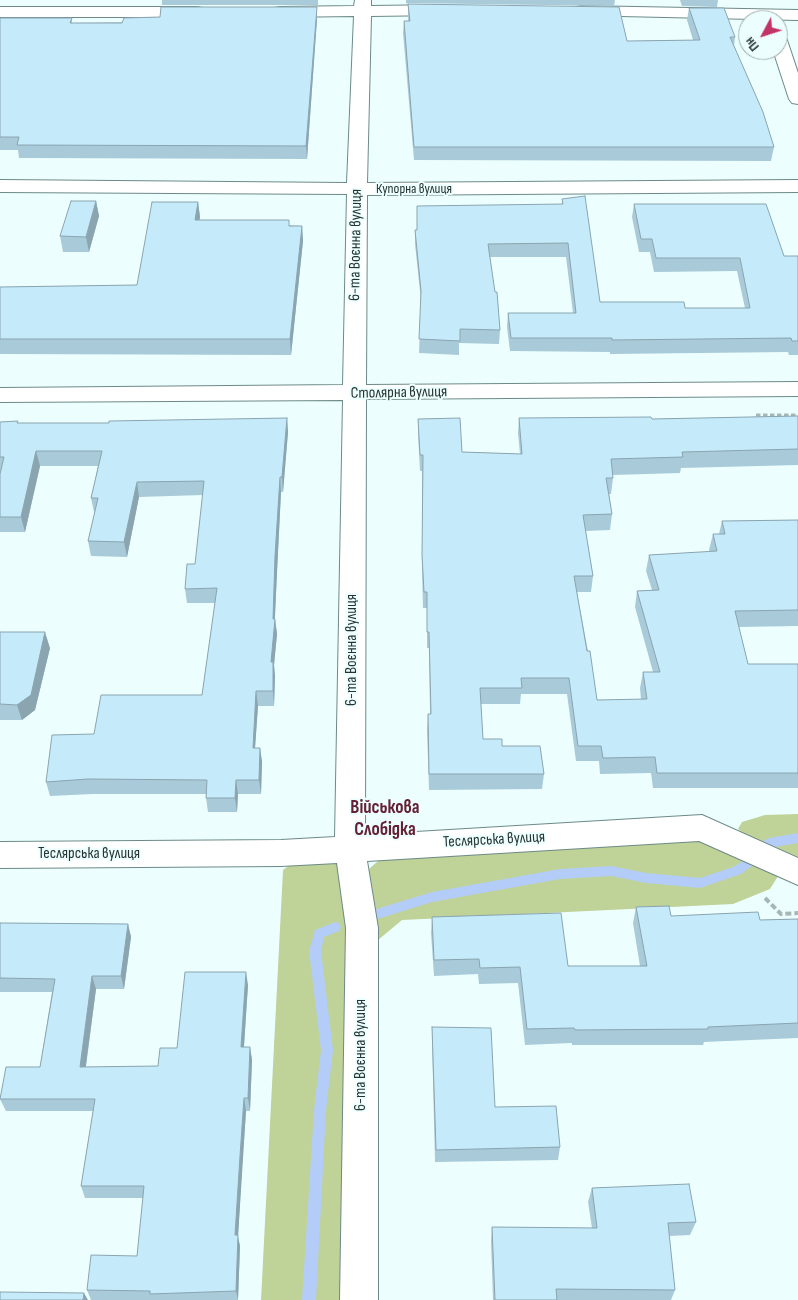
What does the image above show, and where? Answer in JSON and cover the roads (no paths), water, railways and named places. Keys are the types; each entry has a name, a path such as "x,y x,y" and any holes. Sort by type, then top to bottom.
{"street":[{"path":"264,12 342,12 362,5 462,10"},
{"name":"6-та Воєнна вулиця","path":"359,1300 362,928 350,848 357,189 362,5"},
{"path":"562,11 738,11"},
{"path":"0,12 215,12"},
{"path":"785,60 798,99"},
{"name":"Купорна вулиця","path":"0,186 313,187 357,189 798,186"},
{"name":"Столярна вулиця","path":"0,395 798,389"},
{"name":"Теслярська вулиця","path":"0,855 281,853 702,828 798,872"}],"waterway":[{"path":"769,843 798,838"},
{"path":"371,916 432,897 560,874 611,871 646,878 700,883 737,871 748,863"},
{"path":"309,1300 320,1110 327,1050 315,951 319,934 335,927"}],"district":[{"name":"Військова Слобідка","path":"385,819"}]}
